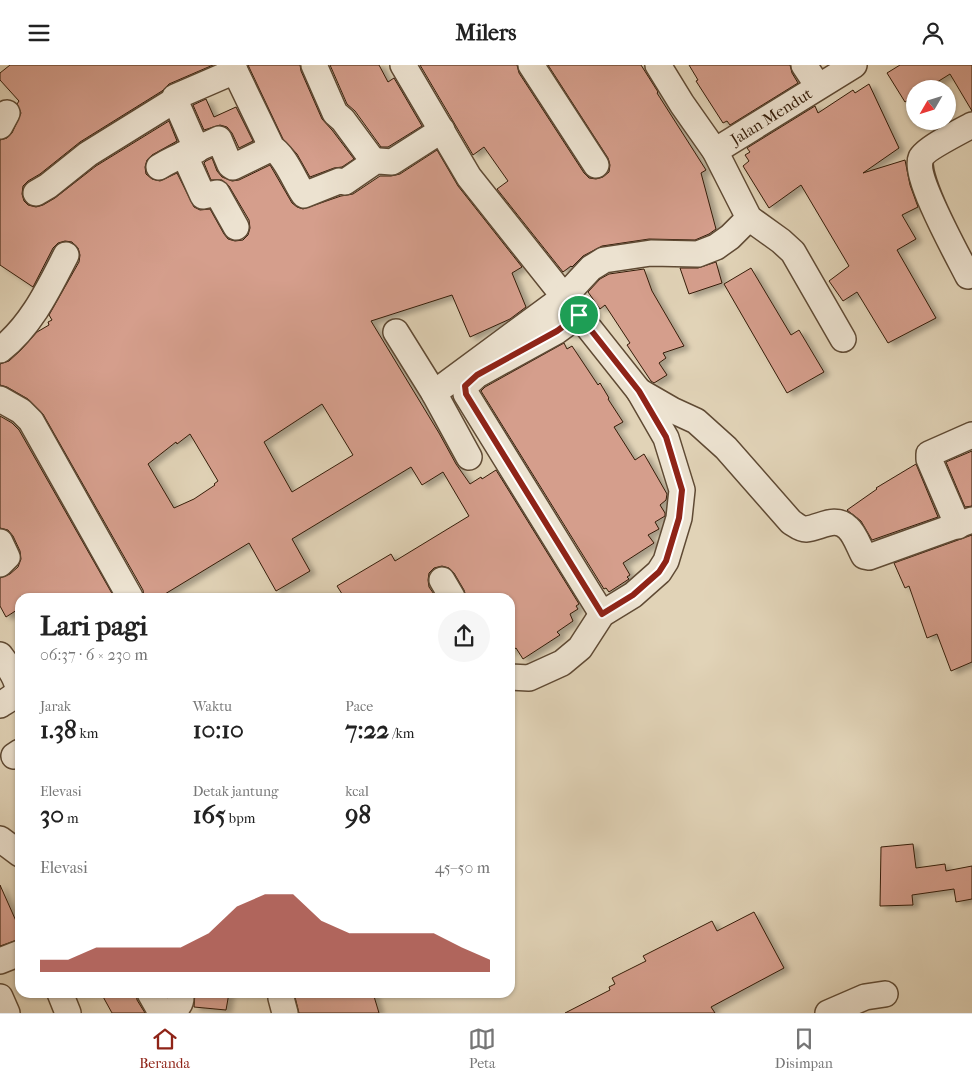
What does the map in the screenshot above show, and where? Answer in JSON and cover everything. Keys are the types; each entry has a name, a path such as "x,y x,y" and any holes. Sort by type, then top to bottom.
{"street":[{"path":"314,65 335,113 343,120 374,162"},
{"path":"531,65 596,165"},
{"path":"658,65 714,151 749,218 781,241 793,253 843,339"},
{"path":"804,65 818,86"},
{"name":"Jalan Mendut","path":"714,151 854,65"},
{"path":"406,66 469,177 639,391 666,437 682,490 679,518 666,561 659,572 633,595 602,614 580,648 562,663 529,678 515,677"},
{"path":"36,193 48,186 88,154 175,100 176,97 234,68 272,148 282,158 304,195 339,181 345,182 374,162 392,162 442,130"},
{"path":"175,100 203,196 217,193 236,227"},
{"path":"968,276 925,189 919,165 921,157 930,149 972,125"},
{"path":"159,167 175,156 190,152 219,139 230,165 234,167 272,148"},
{"path":"602,614 466,394 465,386 477,375 557,331 591,268 604,259 651,253 698,254 723,242 749,218"},
{"path":"0,351 10,343 36,311 66,255"},
{"path":"434,393 572,306"},
{"path":"396,332 434,393 469,457"},
{"path":"639,391 696,421 726,448 791,522 800,528 806,529 832,522 843,524 850,529 864,556 869,557 965,523 929,459 929,454 972,435"},
{"path":"4,407 27,416 128,593"},
{"path":"0,542 7,557 0,564"},
{"path":"0,655 15,678"},
{"path":"0,705 15,693"},
{"path":"0,839 15,850"},
{"path":"0,961 15,955"},
{"path":"828,1013 865,997 885,994"},
{"path":"0,997 7,1013"},
{"path":"62,998 68,1013"},
{"path":"153,998 159,1009 164,1012 177,1009 182,1001 182,998"}],"building":[{"path":"10,65 213,65 169,84 162,91 80,142 40,174 28,181 23,186 22,194 24,201 28,205 36,207 43,205 96,166 169,121 177,141 152,155 147,160 146,174 152,179 160,181 177,173 194,207 200,210 210,209 224,234 228,239 235,241 243,240 248,235 250,228 249,220 229,186 222,180 211,180 204,163 212,158 217,171 222,177 232,181 239,180 270,165 292,203 303,209 341,196 353,194 380,176 400,174 437,150 458,186 522,267 512,273 526,307 510,319 470,337 452,295 371,321 456,464 470,484 496,470 579,604 576,606 578,609 570,614 573,621 557,632 560,635 523,659 515,649 515,593 465,593 454,573 449,568 442,566 434,568 429,573 429,587 433,593 341,593 337,586 391,554 395,561 469,516 443,472 422,485 411,467 292,539 310,571 276,591 249,543 167,593 143,593 43,414 28,399 0,385 0,364 9,361 37,332 49,325 48,322 52,320 49,315 79,262 80,255 78,248 72,242 58,243 53,248 33,287 0,265 0,140 7,138 12,133 21,113 17,104 19,101 0,80 0,73","holes":["322,404 353,455 292,492 264,442","190,434 218,481 194,499 174,508 148,464 176,442 177,444"]},
{"path":"248,65 300,65 322,119 354,159 342,167 310,177 297,154 283,139"},
{"path":"330,65 379,65 388,82 394,78 422,126 388,147 381,147 355,111 347,104"},
{"path":"420,65 517,65 519,73 584,173 589,178 596,179 603,177 609,172 608,158 548,65 641,65 706,170 701,173 716,229 695,240 649,239 602,246 583,256 572,267 563,272 497,189 508,181 484,147 473,155"},
{"path":"689,65 790,65 798,83 730,125 727,121 723,123 696,81 698,80"},
{"path":"900,65 972,65 972,111 956,84 956,80 954,80 950,74 940,80 906,80 905,102 887,73"},
{"path":"869,84 899,148 863,173 905,160 910,185 918,207 902,215 916,239 897,250 936,318 888,343 857,292 843,301 829,281 849,266 801,185 769,208 743,166 749,161 745,155 750,152 747,148 815,106 818,113 853,90 855,93"},
{"path":"206,99 214,117 236,107 253,141 239,148 227,127 220,125 204,130 193,105"},
{"path":"716,262 722,283 689,294 680,268 698,268"},
{"path":"751,268 791,335 799,330 824,372 787,393 724,284"},
{"path":"644,269 652,291 684,346 663,353 666,358 659,363 667,375 654,383 627,345 630,343 605,305 600,309 588,292 600,279 609,274"},
{"path":"564,343 567,349 572,346 598,385 600,383 623,422 614,427 635,460 644,454 667,494 666,500 660,505 665,516 655,522 659,529 648,535 654,543 623,563 630,575 627,577 629,579 609,592 606,588 604,589 481,391"},
{"path":"0,416 19,430 112,593 15,593 15,611 6,617 0,606 0,578 10,574 18,567 21,559 20,551 13,536 8,530 0,528"},
{"path":"972,451 972,506 965,507 946,462"},
{"path":"916,464 938,517 872,540 861,521 847,510 876,488"},
{"path":"972,535 972,662 951,671 937,634 927,638 909,586 905,588 894,563"},
{"path":"913,844 916,868 945,864 946,871 972,866 972,899 956,902 954,889 912,895 913,905 880,906 881,847"},
{"path":"0,885 15,919 15,941 0,946"},
{"path":"754,912 784,968 711,1007 715,1013 565,1013 610,990 609,987 615,984 612,978 646,961 643,956 712,921 717,931"},
{"path":"104,998 137,998 145,1013 112,1013"},
{"path":"195,998 228,998 226,1010 194,1007"},
{"path":"295,998 374,998 379,1013 299,1013"}],"route":[{"path":"579,315 639,391 666,437 682,490 679,518 666,561 659,572 633,595 602,614 473,407 466,394 465,386 477,375 557,331 579,315"}]}
